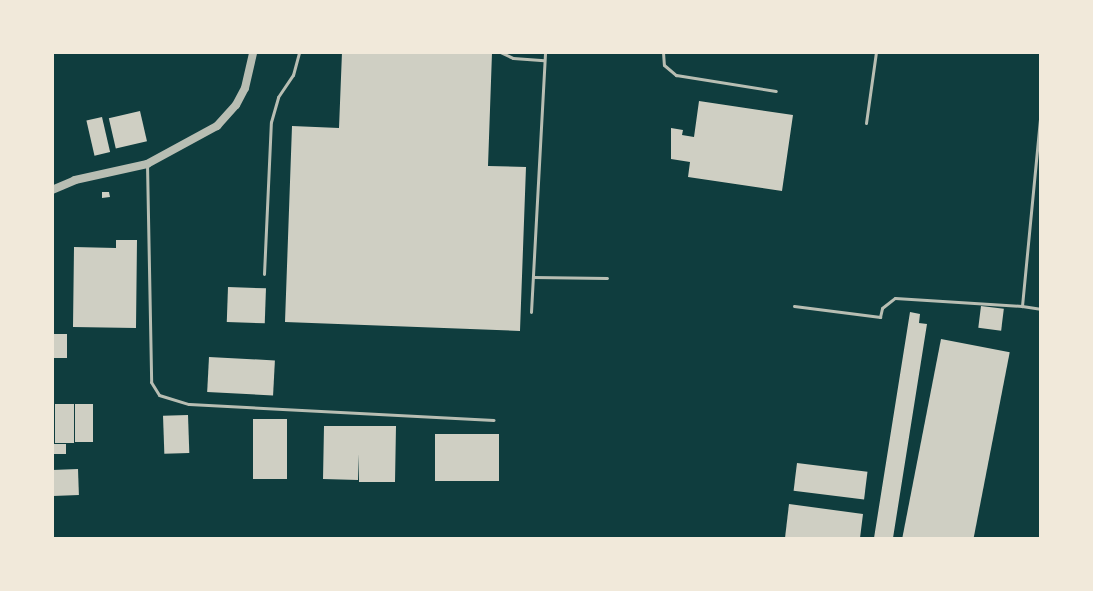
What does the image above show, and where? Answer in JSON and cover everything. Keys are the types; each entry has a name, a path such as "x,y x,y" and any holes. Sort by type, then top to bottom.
{"street":[{"path":"52,190 75,180 147,164 217,126 236,105 244,88 253,52"}],"lane":[{"path":"264,274 271,122 278,97 293,75 300,52"},
{"path":"500,52 514,58 544,60"},
{"path":"531,312 545,52"},
{"path":"663,52 664,65 676,75 776,91"},
{"path":"866,124 876,52"},
{"path":"1022,306 1040,119"},
{"path":"147,164 151,382 159,395 189,404 494,420"},
{"path":"533,277 607,278"},
{"path":"794,306 880,317 882,308 895,298 1022,306 1040,309"}],"building":[{"path":"342,52 492,53 488,166 526,167 520,331 285,322 292,126 339,128"},
{"path":"699,101 793,115 782,191 688,177 690,162 671,159 671,128 683,130 682,135 694,137"},
{"path":"140,111 147,141 116,148 109,118"},
{"path":"102,117 110,152 95,156 86,121"},
{"path":"102,192 109,192 110,197 102,198"},
{"path":"116,240 137,240 136,328 73,327 74,247 116,248"},
{"path":"228,287 266,288 265,323 227,322"},
{"path":"981,306 1004,309 1001,331 978,328"},
{"path":"910,312 920,314 919,323 927,324 893,538 874,538"},
{"path":"52,334 67,334 67,358 52,358"},
{"path":"941,339 1010,352 974,538 902,537"},
{"path":"209,357 275,360 273,395 207,392"},
{"path":"55,404 74,404 74,443 55,443"},
{"path":"75,404 93,404 93,442 75,442"},
{"path":"188,415 189,453 164,454 163,416"},
{"path":"253,419 287,419 287,479 253,479"},
{"path":"324,426 396,426 395,482 359,482 359,454 358,480 323,479"},
{"path":"435,434 499,434 499,481 435,481"},
{"path":"52,444 66,444 66,454 52,454"},
{"path":"797,463 867,472 864,499 794,491"},
{"path":"78,469 79,495 53,496 52,470"},
{"path":"789,504 863,514 860,538 785,538"}]}
